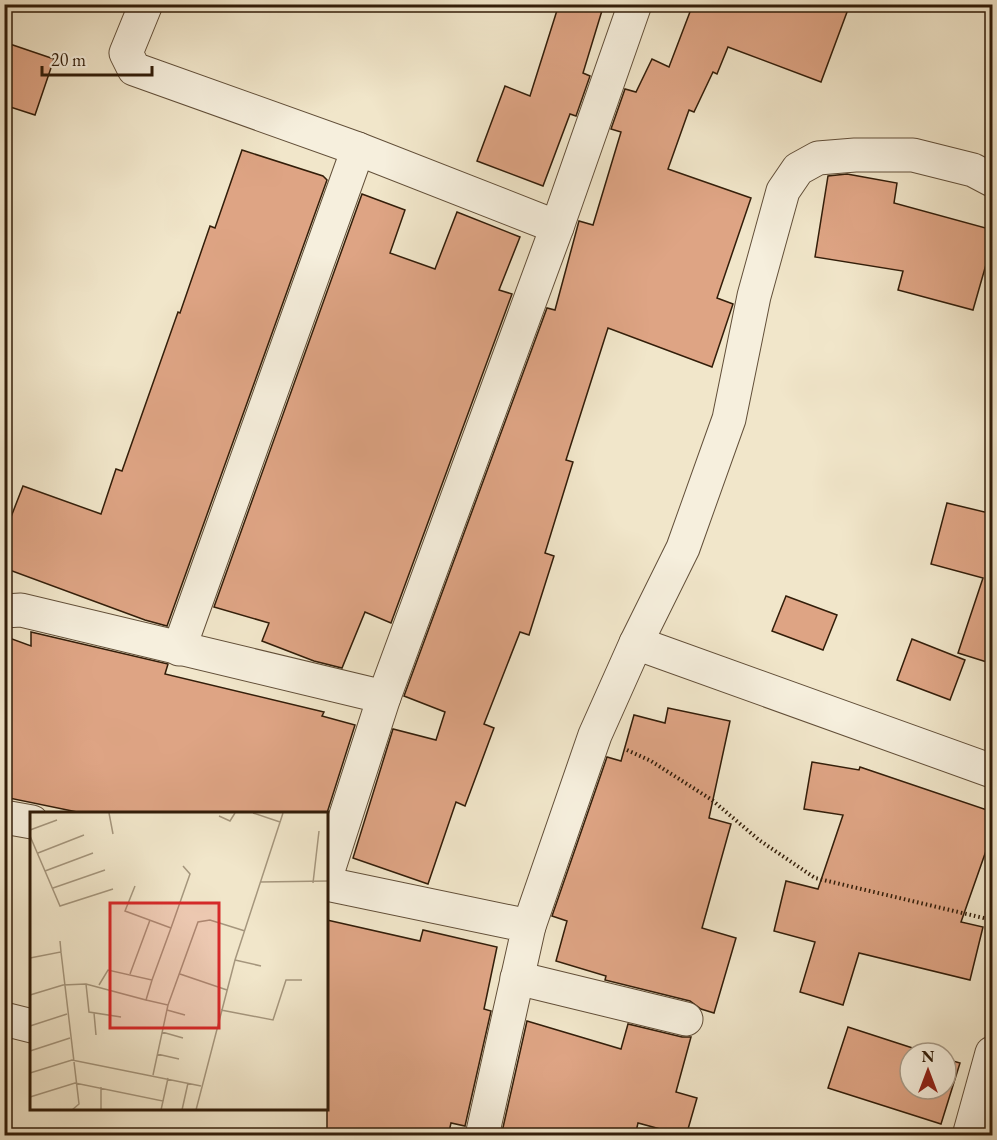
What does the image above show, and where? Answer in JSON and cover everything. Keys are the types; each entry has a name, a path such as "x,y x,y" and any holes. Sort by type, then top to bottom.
{"street":[{"path":"146,4 126,53 134,69 358,149 557,227"},
{"path":"328,871 384,697 557,227 635,4"},
{"path":"179,649 358,149"},
{"path":"482,1136 529,926 595,735 636,643 683,548 729,419 754,296 783,191 798,169 818,158 913,154 974,170 993,180"},
{"path":"4,611 21,610 384,697"},
{"path":"636,643 993,771"},
{"path":"4,817 30,822"},
{"path":"328,884 529,926"},
{"path":"517,978 686,1019"},
{"path":"4,1019 30,1026"},
{"path":"969,1136 993,1053"}],"path":[{"path":"595,735 651,761 712,801 759,840 815,878 993,920"}],"building":[{"path":"559,4 604,4 583,73 590,76 576,116 570,114 543,186 477,161 505,86 530,96"},
{"path":"693,4 850,4 821,82 728,47 717,74 713,72 694,112 689,110 668,169 751,198 717,298 733,304 712,367 608,328 566,460 573,462 545,553 554,556 529,635 520,632 484,724 494,728 465,806 456,802 428,884 353,858 393,729 436,740 445,712 404,696 547,308 555,310 579,221 593,225 621,132 611,129 625,89 636,92 652,59 669,67"},
{"path":"4,42 54,59 35,115 4,105"},
{"path":"242,150 323,176 327,180 167,626 4,568 4,535 23,486 101,514 116,469 122,471 210,226 215,228"},
{"path":"847,174 897,183 894,203 993,230 993,240 973,310 898,290 903,271 815,257 828,176"},
{"path":"362,194 405,210 390,253 435,269 457,212 520,237 499,290 512,294 391,623 365,612 342,668 314,661 262,641 269,623 214,607"},
{"path":"947,503 993,514 993,664 958,653 983,578 931,564"},
{"path":"786,596 837,615 823,650 772,631"},
{"path":"31,632 168,664 165,674 324,712 322,716 355,725 327,812 77,812 4,797 4,636 31,646"},
{"path":"912,639 965,660 950,700 897,680"},
{"path":"668,708 730,721 709,818 731,824 702,928 736,938 714,1013 701,1009 690,1001 605,980 606,976 556,961 567,921 552,916 607,757 621,761 634,715 665,723"},
{"path":"812,762 859,770 860,767 993,812 993,831 961,922 983,927 970,980 859,953 843,1005 800,992 815,942 774,931 786,881 818,889 843,815 804,809"},
{"path":"328,920 420,941 423,930 497,947 484,1009 491,1011 465,1126 451,1123 448,1136 327,1136"},
{"path":"527,1021 621,1049 628,1024 682,1037 691,1037 676,1092 697,1098 686,1136 638,1123 635,1136 520,1136 502,1132"},
{"path":"848,1027 898,1043 898,1101 948,1101 941,1124 828,1088"}]}
